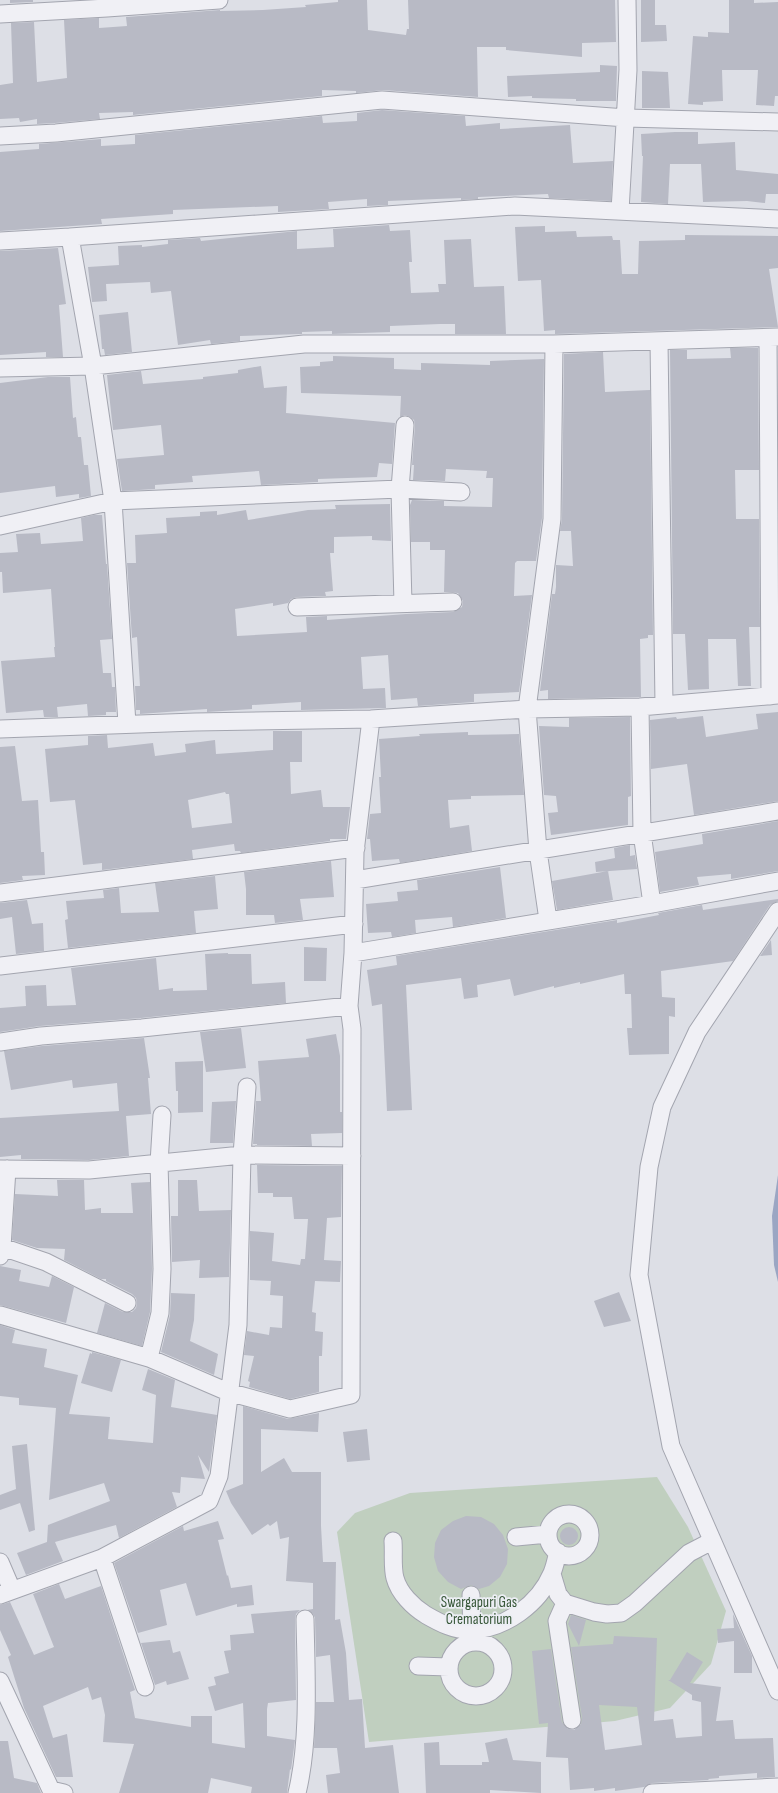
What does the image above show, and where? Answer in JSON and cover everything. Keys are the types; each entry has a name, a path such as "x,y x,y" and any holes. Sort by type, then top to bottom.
{"street":[{"path":"0,14 219,0"},
{"path":"620,211 628,70 627,0"},
{"path":"0,136 56,133 382,100 626,118 778,122"},
{"path":"0,241 515,206 778,219"},
{"path":"70,237 93,366 113,502 127,724"},
{"path":"0,368 93,366 304,344 554,344 773,338 774,695 640,707 527,709 371,719 0,728"},
{"path":"659,341 664,705"},
{"path":"548,920 538,851 527,709 552,519 554,344"},
{"path":"403,604 400,489 405,425"},
{"path":"0,526 113,502 400,489 461,492"},
{"path":"297,607 453,602"},
{"path":"640,707 642,833 652,904"},
{"path":"0,1315 149,1358 228,1392 290,1409 351,1395 352,1029 349,1006 353,953 356,848 371,719"},
{"path":"355,880 778,811"},
{"path":"0,893 356,848"},
{"path":"353,953 652,904 778,881"},
{"path":"778,911 697,1032 662,1107 649,1167 639,1275 670,1446 738,1597 778,1691"},
{"path":"0,966 354,924"},
{"path":"0,1042 41,1036 126,1030 349,1006"},
{"path":"0,1562 6,1592 102,1558 210,1501 219,1476 228,1392 238,1324 242,1155 247,1087"},
{"path":"149,1358 160,1313 162,1269 159,1163 162,1115"},
{"path":"127,1303 46,1262 1,1251 3,1169 89,1170 242,1155 352,1156"},
{"path":"570,1513 577,1514 588,1523 591,1537 586,1549 574,1556 567,1556 558,1552 550,1544 548,1534 551,1523 562,1514 570,1513"},
{"path":"516,1537 548,1534"},
{"path":"393,1541 395,1578 408,1599 421,1612 434,1620 472,1636 489,1645 500,1657 503,1666 499,1682 494,1689 487,1694 478,1696 469,1695 454,1685 450,1677 449,1667 451,1658 456,1650 472,1636 511,1618 525,1608 552,1574 558,1552"},
{"path":"552,1574 558,1594 566,1603 594,1612 607,1614 621,1612 635,1603 689,1553 712,1541"},
{"path":"102,1558 145,1687"},
{"path":"471,1595 472,1636"},
{"path":"566,1603 557,1621 572,1720"},
{"path":"297,1793 301,1776 306,1700 305,1619"},
{"path":"418,1666 449,1667"},
{"path":"2,1690 55,1792"},
{"path":"652,1793 778,1787"}],"green space":[{"name":"Swargapuri Gas Crematorium","path":"657,1477 688,1527 726,1611 711,1664 670,1708 615,1721 369,1742 337,1532 355,1513 410,1493"}],"water":[{"path":"778,1175 778,1282 774,1265 772,1216"}],"building":[{"path":"10,0 33,0 33,2 10,3"},
{"path":"338,0 367,0 368,30 406,35 407,29 409,29 408,0 615,0 616,42 582,43 582,57 506,50 506,47 477,47 478,97 383,90 356,93 356,91 322,90 322,96 133,115 133,112 99,113 100,119 37,124 37,119 20,122 19,118 0,119 0,85 13,83 11,23 34,22 37,82 67,78 64,20 99,18 99,28 127,26 126,17 220,10 263,10 306,7 305,5 338,2"},
{"path":"641,0 655,0 655,25 666,25 667,41 641,42"},
{"path":"729,0 754,0 754,3 778,2 778,96 775,96 774,106 756,105 758,70 722,70 723,101 703,102 703,105 688,104 693,36 708,37 708,32 729,33"},
{"path":"600,65 617,66 616,101 576,101 576,99 532,98 532,96 508,97 507,76 600,72"},
{"path":"642,71 668,72 670,108 642,108"},
{"path":"382,110 465,116 466,126 500,123 500,129 570,125 573,163 613,161 611,201 549,198 548,194 478,197 478,199 461,200 461,198 388,201 388,205 367,206 367,199 328,202 329,209 278,212 278,206 173,210 173,214 101,219 102,224 0,231 0,152 39,149 39,144 101,139 101,146 135,144 135,135 322,116 323,123 357,121 357,113"},
{"path":"698,132 698,144 735,142 736,170 778,174 778,194 766,194 765,203 747,201 703,202 701,164 670,164 668,204 641,202 643,156 641,134"},
{"path":"389,225 390,231 410,230 412,262 409,262 411,293 439,292 438,284 446,284 444,240 471,239 474,287 504,286 506,334 455,334 455,324 440,324 390,326 390,332 332,334 332,331 302,332 302,334 240,336 240,341 211,344 210,340 178,345 171,291 151,293 150,282 106,284 107,301 92,302 88,267 119,265 118,246 142,245 142,247 168,244 168,240 200,238 201,241 297,231 297,249 334,247 333,229"},
{"path":"545,226 545,232 576,231 577,237 612,236 613,240 620,240 622,274 638,274 639,241 685,240 685,235 778,236 778,268 769,269 778,327 555,334 555,330 544,331 541,280 518,281 515,227"},
{"path":"58,248 66,304 59,305 63,357 46,357 46,352 0,355 0,251"},
{"path":"128,312 132,352 105,355 104,349 102,349 99,315"},
{"path":"730,348 758,348 759,470 735,470 736,519 759,519 760,627 749,627 751,686 738,686 736,639 708,639 709,689 688,690 685,634 673,634 670,350 687,350 687,359 731,358"},
{"path":"603,352 605,392 650,390 653,635 648,635 648,638 640,639 641,697 548,699 548,690 540,691 552,594 555,594 556,587 556,565 573,566 571,531 560,531 562,519 564,354"},
{"path":"333,356 394,358 394,369 421,370 421,363 490,365 490,361 544,359 542,518 536,561 517,561 515,563 514,596 532,595 519,692 474,694 474,702 418,706 417,698 391,700 388,655 361,657 363,689 385,688 386,708 301,710 301,702 252,705 252,709 207,712 207,709 140,714 140,710 136,710 135,686 140,686 137,637 132,638 127,563 136,563 135,535 167,533 166,518 200,516 200,512 217,511 217,515 246,510 248,520 308,510 336,509 335,505 390,504 391,541 372,540 372,536 334,537 334,553 330,553 333,591 325,592 326,596 297,597 291,599 288,603 273,606 273,603 235,609 237,636 307,632 306,617 327,616 327,620 453,612 462,607 463,601 458,593 444,592 445,550 430,550 430,542 411,542 410,505 412,500 444,501 444,506 492,507 493,478 486,478 487,471 446,469 445,481 413,480 414,465 412,465 415,425 414,420 410,417 405,415 400,417 401,396 301,393 300,367 320,366 320,362 333,361"},
{"path":"261,366 264,388 287,386 286,413 395,423 392,464 379,463 377,477 318,479 318,482 261,485 259,471 192,476 193,482 155,485 155,489 122,491 117,459 164,455 161,425 113,430 107,375 141,371 143,384 203,379 203,377 238,373 238,370"},
{"path":"48,377 70,377 73,418 76,417 78,437 81,437 84,465 88,465 91,496 79,498 79,494 56,497 55,486 0,493 0,383"},
{"path":"102,515 112,639 100,640 103,673 111,673 112,687 115,687 116,712 106,712 106,715 88,716 87,704 57,707 58,717 44,717 43,710 6,713 1,661 55,657 55,647 51,589 3,593 2,572 0,572 0,553 18,552 16,534 40,533 41,544 83,541 81,518"},
{"path":"778,712 778,801 694,815 687,764 651,769 650,720 703,716 706,737 758,729 756,714"},
{"path":"630,717 631,796 628,797 628,825 551,835 548,813 558,812 556,796 544,795 539,726 569,727 569,718"},
{"path":"273,731 302,731 302,762 290,762 291,794 321,790 323,807 350,807 346,839 330,839 330,841 241,853 240,851 235,851 234,844 192,850 193,859 102,870 102,863 83,865 75,800 50,802 45,749 88,745 88,736 107,735 108,748 153,743 155,756 186,752 185,744 215,740 216,754 273,750","holes":["225,792 226,794 229,794 232,823 192,828 188,800"]},
{"path":"468,732 468,735 519,734 524,795 471,796 471,799 448,800 450,828 469,825 472,851 400,863 399,859 372,861 370,839 367,839 370,814 381,813 379,739 420,736 419,734"},
{"path":"15,746 22,801 38,800 41,852 44,852 45,875 22,876 23,880 0,883 0,747"},
{"path":"778,821 778,871 731,879 731,874 697,877 699,885 660,892 655,852 703,844 702,834"},
{"path":"630,845 630,856 635,855 637,869 596,872 595,862 615,858 614,848"},
{"path":"331,861 334,897 300,899 303,920 275,923 274,915 246,915 246,889 244,872"},
{"path":"500,867 506,918 453,927 452,917 415,920 416,933 392,937 391,932 368,933 366,904 398,901 397,892 418,890 417,880"},
{"path":"608,871 613,900 557,910 552,881"},
{"path":"215,876 218,909 194,911 196,933 68,948 65,920 68,919 66,901 104,898 103,890 119,888 121,913 159,912 155,883"},
{"path":"778,899 778,901 770,905 733,961 661,971 662,997 675,998 675,1017 669,1016 669,1054 629,1055 627,1028 632,1028 631,994 625,994 624,974 580,984 580,982 554,988 554,986 514,996 510,979 477,985 478,997 464,999 461,978 406,985 412,1110 387,1111 382,1004 372,1006 367,970 397,965 396,956 617,920 617,923 659,915 658,913 702,905 703,910"},
{"path":"27,900 32,924 43,923 44,951 16,954 12,917 0,919 0,903"},
{"path":"771,940 772,955 760,956"},
{"path":"304,947 327,948 326,981 304,981"},
{"path":"205,954 251,954 252,984 285,982 286,1003 141,1018 40,1026 0,1032 0,1008 26,1006 25,986 46,985 47,1006 76,1005 71,968 156,958 159,990 173,988 173,991 207,990"},
{"path":"241,1028 246,1068 206,1072 200,1032"},
{"path":"336,1034 340,1056 340,1112 342,1112 342,1133 311,1134 312,1146 253,1144 256,1101 261,1101 258,1061 309,1057 306,1039"},
{"path":"144,1038 150,1078 148,1078 151,1114 126,1116 129,1156 89,1160 21,1159 21,1155 0,1157 0,1118 119,1111 117,1083 73,1088 72,1080 11,1090 4,1051 42,1046"},
{"path":"203,1061 203,1112 178,1113 178,1091 176,1091 175,1062"},
{"path":"236,1101 233,1143 210,1143 212,1102"},
{"path":"257,1165 342,1166 341,1217 327,1218 324,1260 341,1261 340,1282 315,1281 312,1312 316,1313 315,1331 323,1332 322,1356 319,1356 319,1392 290,1399 249,1387 250,1382 248,1381 254,1356 244,1355 247,1331 269,1335 270,1327 282,1328 283,1296 270,1295 271,1281 250,1280 250,1231 274,1233 272,1261 300,1265 301,1259 305,1259 308,1219 294,1219 292,1197 273,1197 273,1193 258,1193"},
{"path":"57,1180 84,1180 85,1210 101,1208 101,1213 133,1213 131,1183 150,1182 152,1269 150,1312 142,1346 97,1333 105,1303 123,1312 132,1312 136,1308 137,1303 136,1298 132,1294 106,1281 106,1279 101,1279 64,1260 65,1249 37,1248 12,1240 15,1194 58,1196"},
{"path":"178,1180 197,1180 199,1211 231,1210 229,1277 199,1278 200,1260 172,1262 171,1216 178,1216"},
{"path":"0,1266 21,1270 19,1281 49,1287 52,1276 74,1287 66,1323 0,1305"},
{"path":"619,1292 631,1321 604,1327 594,1301"},
{"path":"171,1293 195,1294 194,1320 190,1341 218,1354 214,1375 161,1352 170,1315"},
{"path":"0,1325 15,1330 12,1343 47,1349 44,1367 78,1375 69,1414 110,1417 108,1439 153,1443 156,1395 142,1390 148,1369 175,1380 171,1407 217,1415 209,1472 198,1455 205,1479 181,1477 180,1493 172,1492 177,1507 119,1538 116,1525 55,1542 63,1561 26,1575 17,1553 47,1542 48,1525 110,1501 104,1483 49,1500 56,1408 19,1405 19,1398 0,1396"},
{"path":"92,1352 121,1360 112,1392 81,1383 90,1353 92,1354"},
{"path":"243,1406 288,1419 319,1413 318,1432 261,1429 261,1472 284,1458 292,1472 321,1472 323,1562 336,1562 335,1620 340,1619 346,1653 349,1700 362,1699 365,1748 393,1745 399,1793 328,1793 326,1775 340,1773 337,1748 314,1748 316,1702 334,1702 330,1655 316,1657 315,1618 313,1614 307,1610 313,1609 313,1583 286,1581 289,1537 280,1539 277,1521 270,1526 268,1524 252,1535 231,1503 226,1491 243,1484"},
{"path":"367,1429 370,1460 347,1462 343,1432"},
{"path":"27,1444 35,1530 29,1532 20,1503 0,1510 0,1495 16,1489 12,1446"},
{"path":"466,1516 481,1517 494,1524 503,1535 508,1549 507,1564 500,1577 489,1586 479,1589 471,1585 461,1589 448,1582 438,1571 434,1557 435,1543 441,1530 453,1521"},
{"path":"218,1521 224,1539 218,1540 231,1588 252,1585 254,1605 237,1607 237,1604 196,1616 186,1583 160,1590 167,1625 138,1633 114,1563 183,1526 184,1531"},
{"path":"565,1527 573,1527 578,1532 576,1543 573,1545 565,1545 560,1540 560,1532"},
{"path":"59,1584 65,1599 101,1586 135,1690 130,1692 135,1718 191,1727 191,1716 212,1716 212,1743 245,1748 243,1703 215,1711 208,1687 216,1685 214,1677 229,1673 224,1651 231,1650 230,1635 254,1633 251,1614 300,1610 296,1614 295,1619 296,1700 268,1703 267,1709 267,1736 295,1740 287,1793 251,1793 252,1787 211,1778 208,1793 119,1793 134,1744 103,1742 105,1715 101,1697 92,1700 88,1687 43,1706 53,1738 67,1734 73,1777 56,1777 24,1708 8,1657 11,1655 0,1630 0,1605 10,1602 34,1655 54,1647 33,1594"},
{"path":"733,1614 752,1656 752,1673 734,1673 734,1641 718,1643 717,1629 734,1628"},
{"path":"571,1615 586,1620 579,1646 568,1624"},
{"path":"614,1636 657,1638 654,1721 673,1719 676,1738 702,1736 701,1702 692,1700 692,1695 668,1680 670,1680 687,1652 703,1662 690,1683 721,1687 716,1721 733,1720 735,1739 773,1738 775,1777 757,1778 757,1773 719,1776 719,1778 708,1779 709,1780 652,1783 644,1787 615,1791 615,1788 594,1791 594,1788 570,1790 568,1758 546,1757 548,1723 539,1724 532,1651 551,1649 562,1722 568,1729 574,1730 581,1724 582,1718 571,1647 613,1644","holes":["599,1705 637,1707 642,1745 605,1750"]},
{"path":"170,1640 173,1653 180,1651 189,1679 167,1685 166,1681 155,1685 141,1643"},
{"path":"507,1738 513,1760 541,1762 541,1793 490,1790 490,1793 426,1793 424,1743 439,1742 440,1765 482,1765 482,1762 489,1762 485,1743"},
{"path":"0,1741 8,1741 14,1778 37,1783 41,1793 0,1793"}]}
